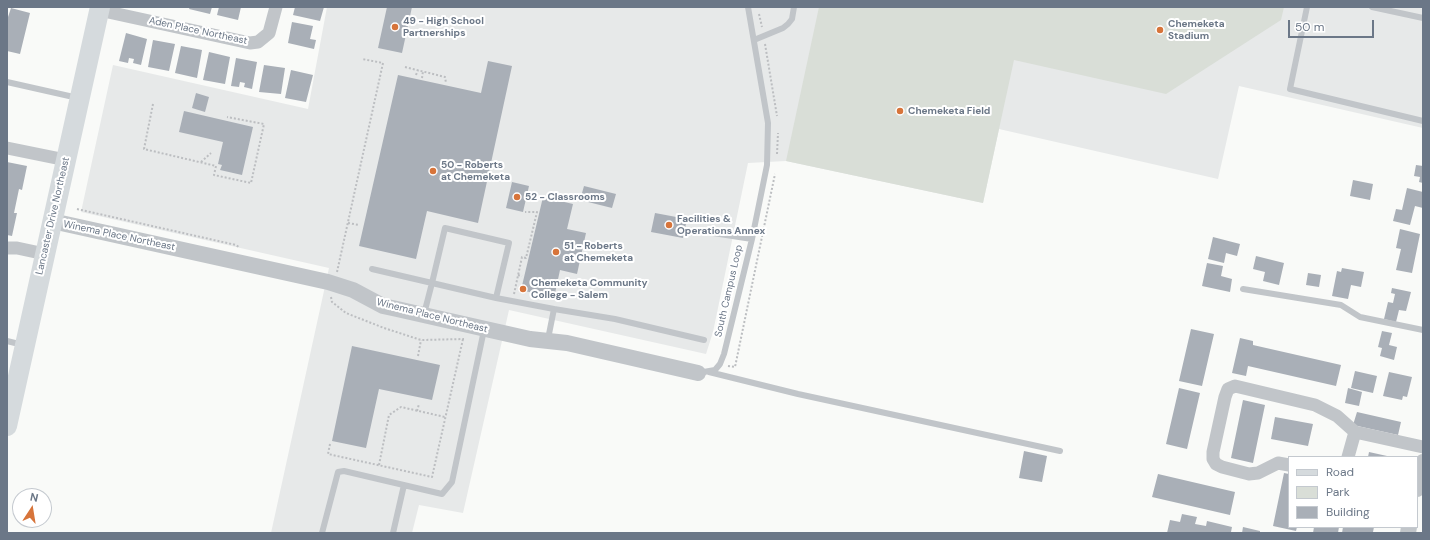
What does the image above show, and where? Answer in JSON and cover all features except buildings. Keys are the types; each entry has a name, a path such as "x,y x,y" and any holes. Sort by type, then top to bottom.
{"main road":[{"name":"Lancaster Drive Northeast","path":"7,426 16,343 45,254 99,8"}],"street":[{"name":"Aden Place Northeast","path":"99,8 250,43 258,42 269,33 276,7"},
{"path":"7,148 66,160"},
{"name":"Winema Place Northeast","path":"52,221 328,282 353,290 382,306 530,339 548,340 704,372"},
{"path":"7,248 17,248 45,254"},
{"path":"1288,465 1278,463 1258,473 1249,474 1216,464 1213,459 1213,452 1224,397 1228,389 1235,386 1315,405 1337,416 1355,432 1423,447"},
{"path":"1348,456 1355,432"},
{"path":"1419,488 1423,462"}],"lane":[{"name":"South Campus Loop","path":"720,364 752,239 765,179 768,130 765,103 748,7"},
{"path":"754,40 788,24 792,19 794,7"},
{"path":"1308,7 1290,89 1423,121"},
{"path":"1372,7 1423,18"},
{"path":"7,82 80,98"},
{"path":"424,315 445,228 509,243 496,298"},
{"path":"713,233 752,239"},
{"path":"372,269 496,298 615,319 704,340"},
{"path":"1243,289 1341,305 1360,317 1423,330"},
{"path":"548,340 554,309"},
{"path":"322,533 338,472 344,471 442,494 452,482 485,329"},
{"path":"704,372 715,370 720,364"},
{"path":"704,372 1060,451"},
{"path":"393,533 404,485"}],"path":[{"path":"758,7 776,108 777,122"},
{"path":"337,273 383,63 362,59"},
{"path":"405,67 445,76 446,83"},
{"path":"416,75 418,70"},
{"path":"422,78 423,71"},
{"path":"154,104 144,149 216,166 214,175 251,183 264,124 227,117"},
{"path":"777,129 777,158"},
{"path":"200,162 211,153"},
{"path":"720,364 735,367 775,173"},
{"path":"77,209 236,245 242,251"},
{"path":"513,301 522,257 526,258 537,212 525,212"},
{"path":"348,223 359,226"},
{"path":"332,272 343,275"},
{"path":"518,275 522,276"},
{"path":"330,444 328,454 432,477 463,339"},
{"path":"418,356 422,340"},
{"path":"417,411 419,404"},
{"path":"379,465 390,415 401,407 445,417"}],"shaded area":[{"name":"Chemeketa Community College - Salem","path":"327,7 1423,7 1423,128 1239,86 1218,179 999,129 983,203 786,161 748,163 713,332 706,354 509,310 463,513 419,505 412,533 271,533 329,268 81,212 113,65 308,109"}],"green space":[{"name":"Chemeketa Field","path":"819,7 1284,7 1281,20 1166,94 1014,60 983,203 786,161"}],"place":[{"name":"49 - High School Partnerships","path":"395,27"},
{"name":"Chemeketa Stadium","path":"1160,30"},
{"name":"Chemeketa Field","path":"900,111"},
{"name":"50 - Roberts at Chemeketa","path":"433,171"},
{"name":"52 - Classrooms","path":"517,197"},
{"name":"Facilities & Operations Annex","path":"669,225"},
{"name":"51 - Roberts at Chemeketa","path":"556,252"},
{"name":"Chemeketa Community College - Salem","path":"523,289"}]}
